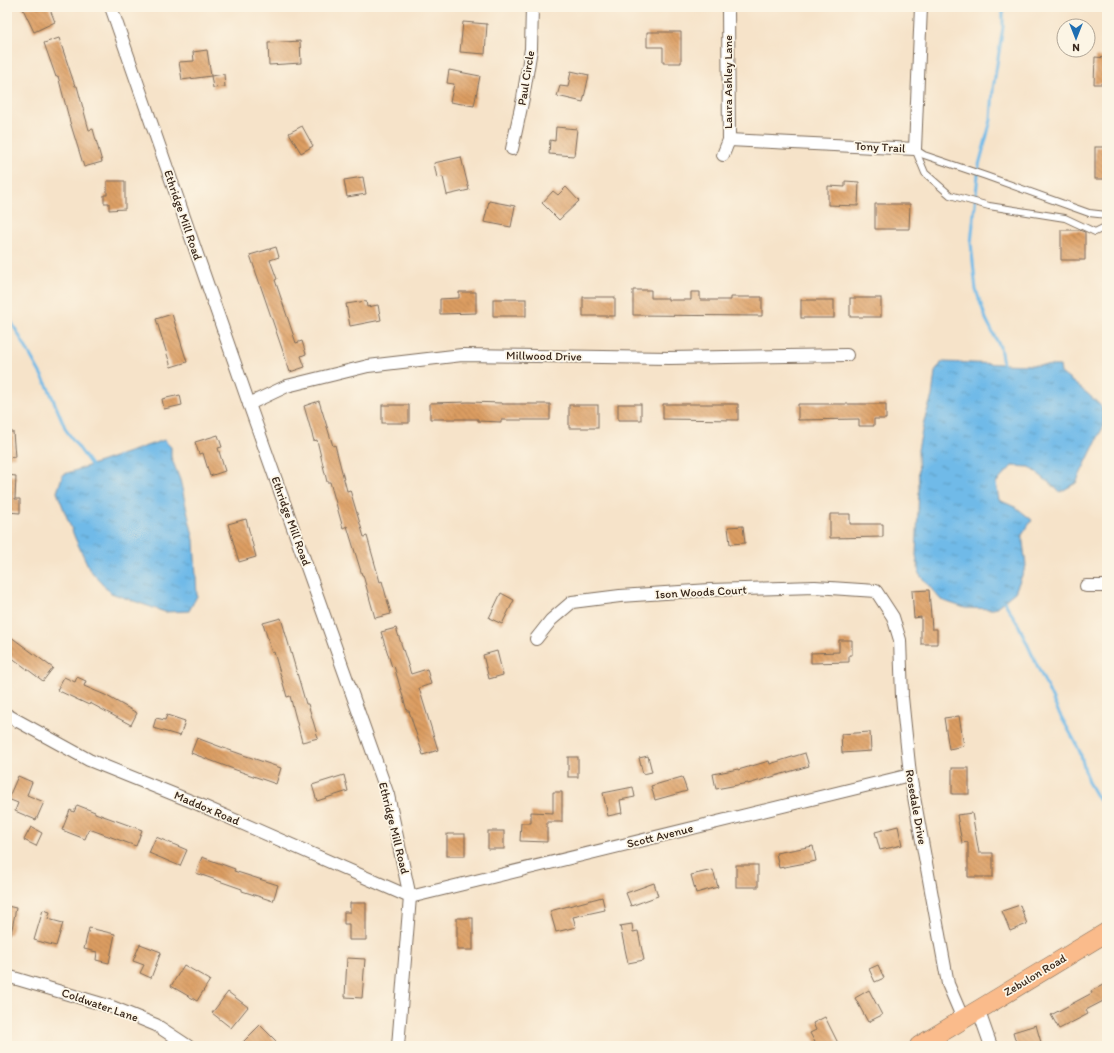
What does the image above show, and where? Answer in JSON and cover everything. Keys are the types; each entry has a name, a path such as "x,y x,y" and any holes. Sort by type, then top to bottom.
{"main road":[{"name":"Zebulon Road","path":"919,1046 1107,932"}],"street":[{"name":"Ethridge Mill Road","path":"112,7 249,404 388,795 410,897 398,1046"},
{"name":"Paul Circle","path":"512,149 531,50 532,7"},
{"name":"Laura Ashley Lane","path":"723,155 729,140 728,7"},
{"name":"Tony Trail","path":"729,140 915,149 921,7"},
{"name":"Millwood Drive","path":"249,404 287,386 368,366 462,355 669,358 847,356"},
{"path":"1086,586 1107,586"},
{"name":"Ison Woods Court","path":"536,639 551,620 572,602 620,596 710,590 815,587 876,591 879,595"},
{"name":"Rosedale Drive","path":"879,595 893,617 900,640 902,697 910,775 948,984 971,1014 991,1046"},
{"name":"Maddox Road","path":"7,715 89,760 198,804 410,897"},
{"name":"Scott Avenue","path":"410,897 910,775"},
{"name":"Coldwater Lane","path":"7,976 112,1007 156,1025 188,1046"}],"lane":[{"path":"915,149 924,156 986,176 1089,213 1107,216"},
{"path":"915,149 925,173 950,195 989,206 1065,218 1094,232 1107,226"}],"water":[{"path":"942,362 1060,366 1061,373 1102,407 1104,425 1076,483 1060,492 1030,467 1012,466 996,483 999,500 1017,508 1032,520 1022,535 1026,566 1015,592 994,609 965,608 941,600 919,574 916,555 919,489 918,450 924,421 932,396 935,372"},
{"path":"164,440 171,447 171,457 180,480 194,540 197,596 189,611 165,612 111,593 90,570 75,538 57,492 62,475"}],"building":[{"path":"22,7 49,7 55,22 34,32"},
{"path":"463,22 487,24 485,54 460,52"},
{"path":"647,32 681,32 681,63 663,63 663,47 647,47"},
{"path":"59,38 75,86 77,86 89,130 93,129 102,162 84,167 58,76 56,77 44,43"},
{"path":"300,41 301,63 269,65 268,43"},
{"path":"207,50 211,76 182,80 179,62 194,61 193,52"},
{"path":"1095,58 1107,58 1107,84 1094,84"},
{"path":"449,70 480,76 474,106 450,102 454,84 447,83"},
{"path":"571,71 589,75 583,102 557,96 560,86 568,87"},
{"path":"224,74 225,87 213,88 211,76"},
{"path":"302,126 313,146 301,153 289,133"},
{"path":"556,127 577,129 574,156 549,154 550,140 555,141"},
{"path":"1095,147 1107,147 1107,179 1095,179"},
{"path":"461,157 469,190 447,195 443,177 437,178 434,163"},
{"path":"363,177 366,194 347,197 344,180"},
{"path":"107,181 125,181 125,209 109,210 109,203 104,203 104,195 107,195"},
{"path":"845,181 859,182 858,206 828,205 828,186 845,187"},
{"path":"566,187 579,201 559,220 542,203 553,191 558,195"},
{"path":"489,201 515,206 511,227 484,222"},
{"path":"875,204 910,204 909,229 875,229"},
{"path":"1061,230 1079,230 1085,232 1085,260 1061,260"},
{"path":"276,247 279,257 270,260 277,279 275,280 296,343 302,341 306,354 301,356 305,367 290,372 250,255"},
{"path":"633,290 651,290 651,298 668,298 668,300 691,300 691,292 700,292 700,300 731,300 731,297 762,297 762,316 633,315"},
{"path":"459,292 476,292 476,313 440,314 440,299 459,298"},
{"path":"583,297 615,297 615,316 583,316"},
{"path":"850,298 881,298 881,317 850,317"},
{"path":"493,299 526,299 526,316 493,316"},
{"path":"801,300 834,300 834,318 801,318"},
{"path":"366,301 367,307 378,305 381,320 350,326 346,304"},
{"path":"172,314 187,362 171,367 156,319"},
{"path":"180,395 182,405 164,409 162,399"},
{"path":"319,401 333,446 335,445 347,491 350,490 364,537 367,536 391,614 375,618 347,526 343,528 330,482 327,482 317,440 314,441 304,406"},
{"path":"469,402 550,404 550,420 501,420 501,422 478,421 478,419 430,419 430,403"},
{"path":"618,404 641,404 641,420 618,420"},
{"path":"663,404 738,404 738,420 663,419"},
{"path":"798,404 886,404 886,419 874,419 874,426 859,426 859,419 798,420"},
{"path":"382,405 409,405 409,423 382,423"},
{"path":"569,405 598,405 598,428 569,428"},
{"path":"7,432 13,432 15,457 7,458"},
{"path":"218,435 222,447 218,448 225,471 210,476 203,453 199,454 195,442"},
{"path":"7,475 16,476 15,499 20,499 20,513 7,512"},
{"path":"830,514 850,514 850,524 883,524 883,537 830,538"},
{"path":"246,519 256,557 239,562 228,524"},
{"path":"743,526 745,543 730,544 728,527"},
{"path":"929,590 932,629 937,629 937,644 921,644 921,617 914,618 912,591"},
{"path":"501,593 514,600 502,624 489,618"},
{"path":"281,618 306,704 308,704 318,738 302,742 290,696 287,697 274,652 272,653 263,623"},
{"path":"396,628 411,674 427,669 431,684 419,688 438,750 423,755 409,711 407,711 394,666 392,667 381,632"},
{"path":"7,634 53,668 43,681 7,654"},
{"path":"839,640 852,640 852,655 849,655 849,662 811,663 811,653 839,652"},
{"path":"497,651 503,675 489,679 483,655"},
{"path":"64,677 75,682 77,677 86,681 84,686 105,695 137,713 131,725 90,703 89,705 57,690"},
{"path":"167,715 185,721 180,736 153,728 156,718 165,720"},
{"path":"959,716 964,746 949,749 944,718"},
{"path":"870,732 871,751 842,753 841,734"},
{"path":"197,738 281,768 276,784 191,753"},
{"path":"805,753 809,766 748,784 716,789 713,774 738,770 769,761 770,764"},
{"path":"648,756 652,772 643,774 639,758"},
{"path":"568,757 578,757 578,777 568,777"},
{"path":"952,768 969,768 969,794 952,794"},
{"path":"344,775 348,791 317,801 312,785"},
{"path":"18,776 32,782 27,795 44,802 36,820 15,811 18,803 8,799"},
{"path":"682,777 687,791 655,800 651,786"},
{"path":"633,787 635,797 620,800 622,813 608,816 603,793"},
{"path":"553,792 562,792 562,822 547,822 547,842 520,841 521,823 531,823 531,812 553,813"},
{"path":"77,805 142,830 136,846 89,829 85,839 62,830 70,810 74,812"},
{"path":"972,813 979,853 993,853 993,877 968,877 968,842 962,843 957,815"},
{"path":"898,826 902,845 880,850 875,832"},
{"path":"31,827 42,833 36,846 24,840"},
{"path":"488,831 504,831 504,849 488,849"},
{"path":"447,834 465,834 465,856 447,856"},
{"path":"156,837 187,850 180,866 149,853"},
{"path":"813,846 816,861 779,868 776,853"},
{"path":"202,857 235,869 234,871 278,885 273,901 196,873"},
{"path":"736,865 758,865 758,887 736,887"},
{"path":"713,870 718,887 696,893 691,875"},
{"path":"654,883 658,896 631,906 626,893"},
{"path":"602,897 605,910 573,917 576,927 556,932 550,911"},
{"path":"350,903 366,903 366,940 349,940 349,924 344,924 344,912 350,912"},
{"path":"1020,905 1027,924 1010,931 1002,911"},
{"path":"7,906 16,908 11,934 7,934"},
{"path":"43,910 50,912 48,919 63,923 56,946 34,940"},
{"path":"457,918 473,918 473,950 457,950"},
{"path":"632,924 633,932 638,931 644,960 628,963 620,926"},
{"path":"89,928 115,934 109,963 96,960 97,952 84,949"},
{"path":"140,944 161,952 151,978 140,973 144,965 133,961"},
{"path":"347,958 365,959 362,998 345,997"},
{"path":"184,965 210,980 197,1001 171,986"},
{"path":"878,965 884,978 875,982 869,969"},
{"path":"1107,983 1107,999 1086,1010 1088,1014 1059,1029 1051,1015 1092,993 1091,991"},
{"path":"869,990 882,1015 868,1022 855,998"},
{"path":"228,992 248,1007 231,1028 212,1013"},
{"path":"825,1017 838,1043 832,1046 817,1046 810,1033 816,1030 813,1023"},
{"path":"260,1025 281,1046 239,1046"},
{"path":"1036,1025 1042,1046 1017,1046 1013,1032"}],"waterway":[{"path":"1003,7 1003,27 993,89 991,120 979,165 971,243 976,290 986,319 1000,347 1003,364"},
{"path":"7,314 48,387 66,430 91,465"},
{"path":"1004,601 1019,626 1058,711 1080,752 1088,782 1096,796 1107,805"}]}
